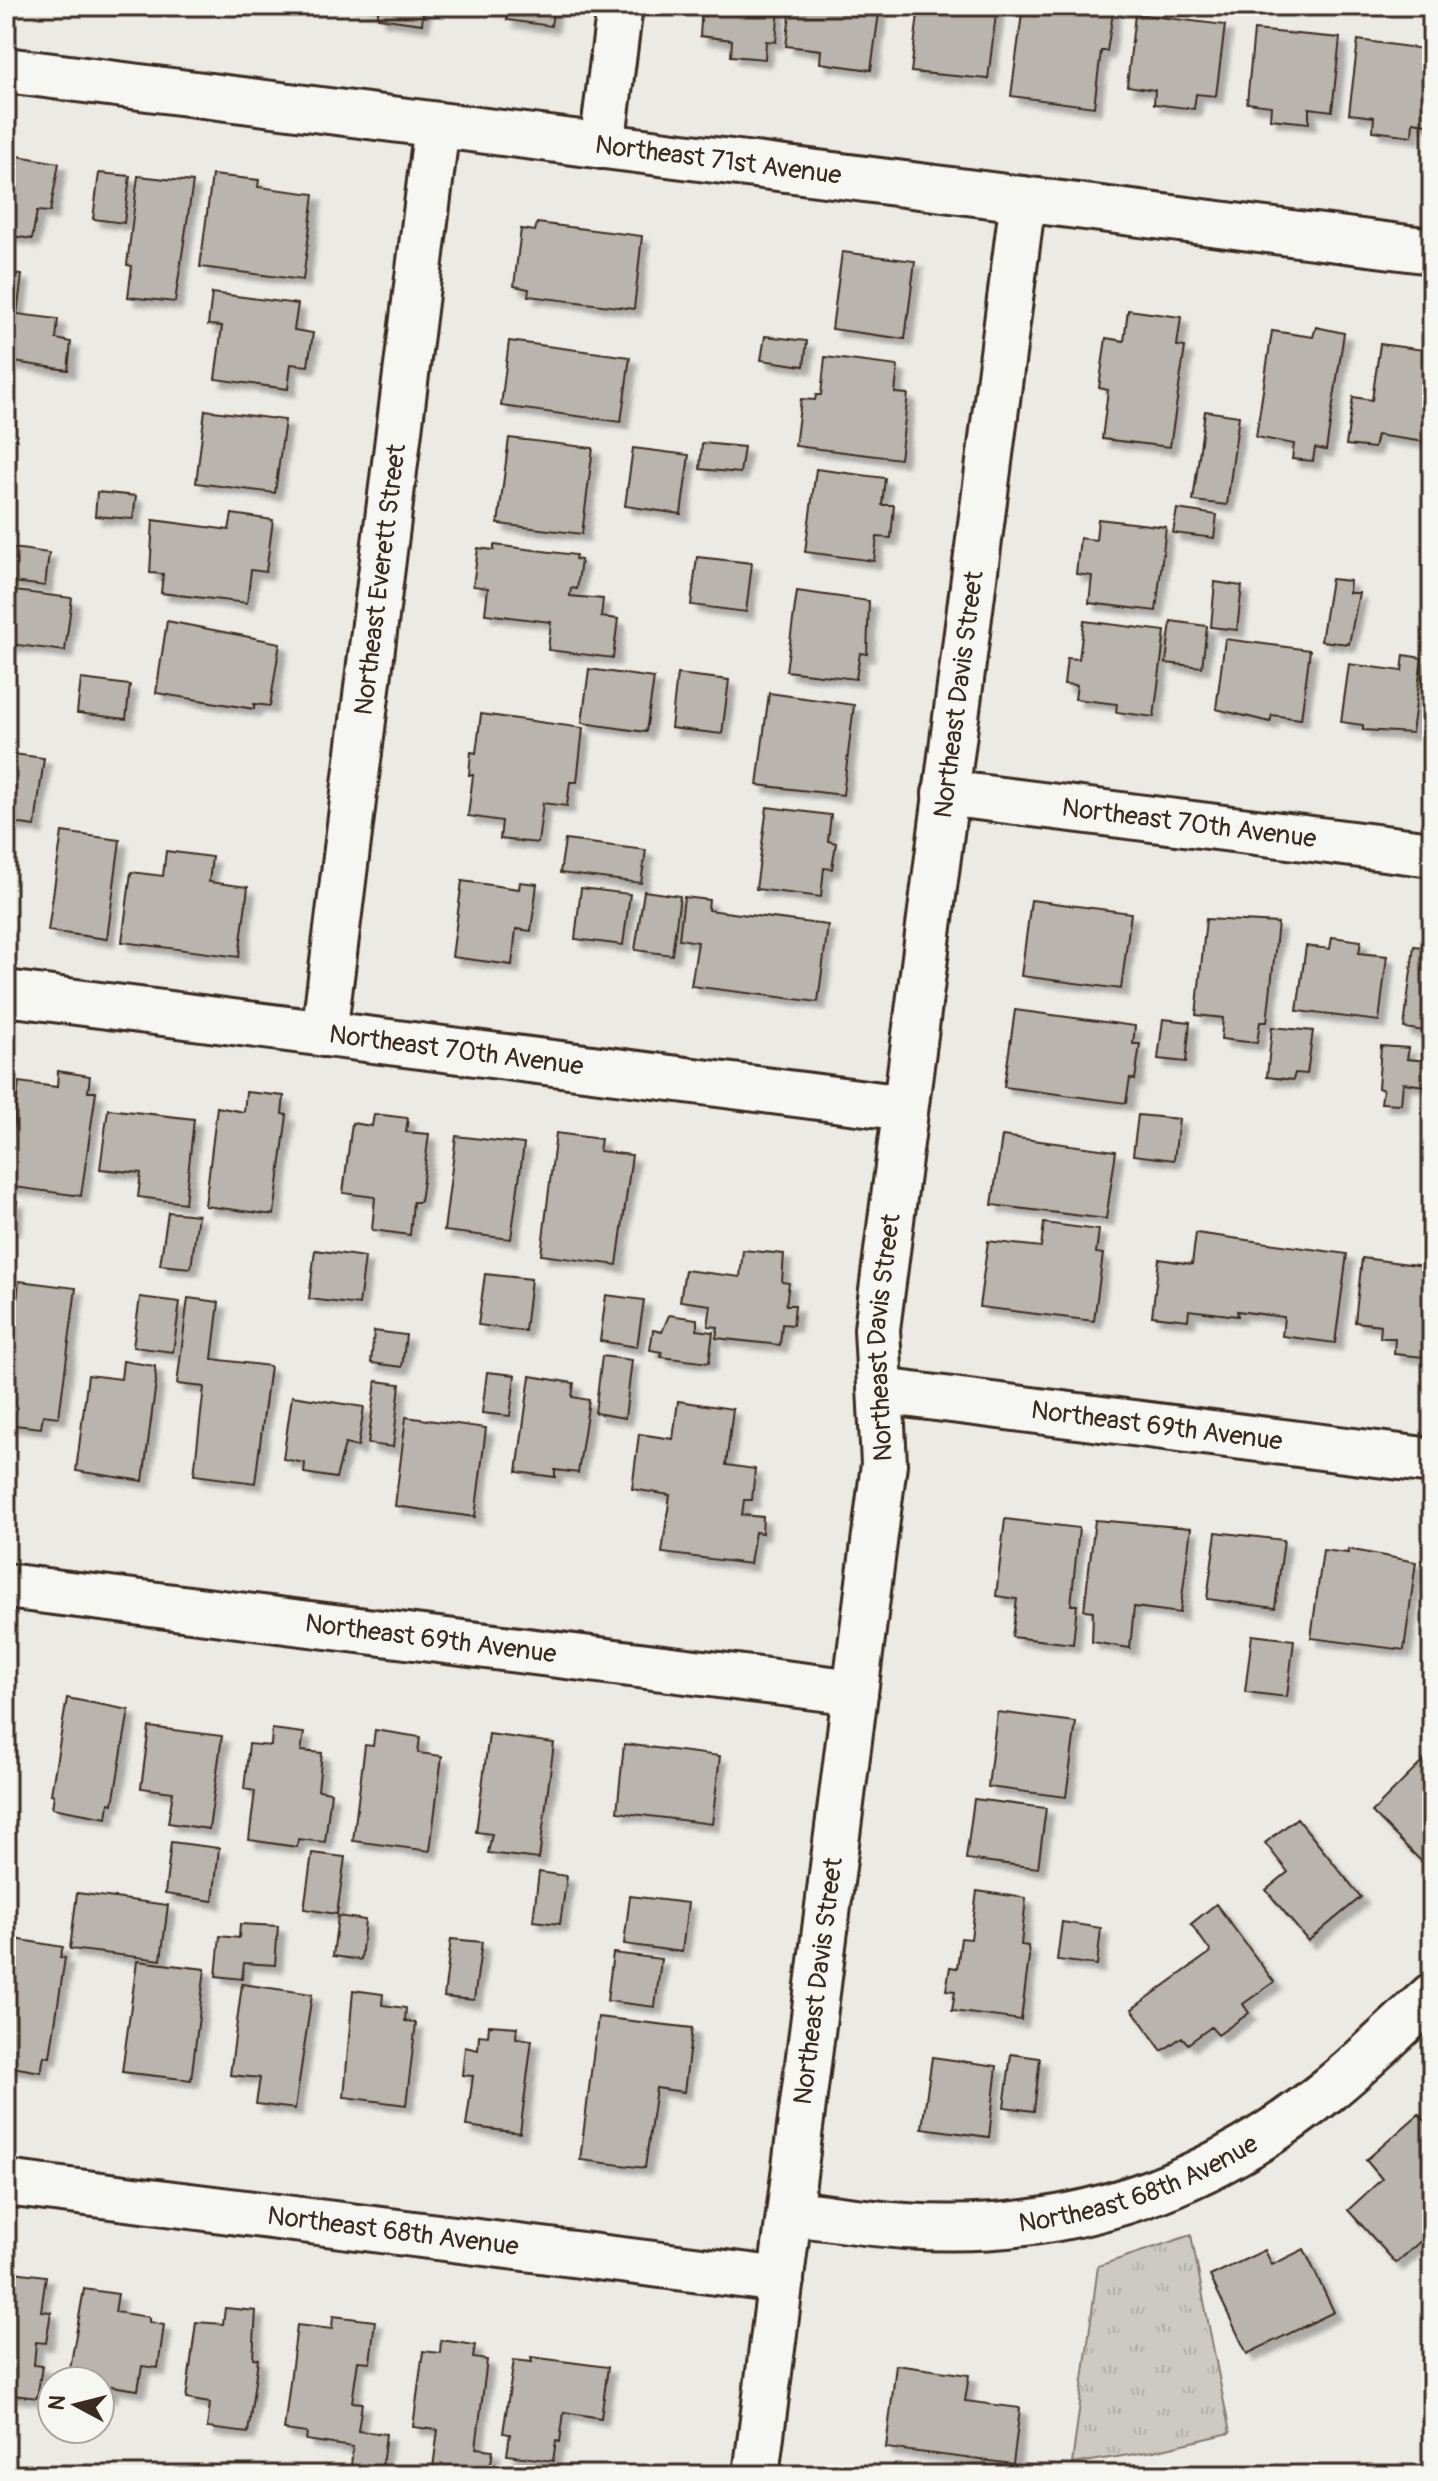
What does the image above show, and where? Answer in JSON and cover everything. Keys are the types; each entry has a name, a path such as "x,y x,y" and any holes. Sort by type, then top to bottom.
{"street":[{"path":"602,146 620,6"},
{"name":"Northeast 71st Avenue","path":"6,70 1432,251"},
{"name":"Northeast Everett Street","path":"324,1034 437,125"},
{"name":"Northeast Davis Street","path":"756,2475 884,1464 877,1329 1023,199"},
{"name":"Northeast 70th Avenue","path":"945,793 1432,854"},
{"name":"Northeast 70th Avenue","path":"6,993 905,1108"},
{"name":"Northeast 69th Avenue","path":"881,1391 1432,1461"},
{"name":"Northeast 69th Avenue","path":"6,1586 855,1692"},
{"name":"Northeast 68th Avenue","path":"790,2213 905,2226 976,2227 1036,2222 1099,2211 1157,2193 1215,2165 1281,2124 1328,2090 1432,1996"},
{"name":"Northeast 68th Avenue","path":"6,2183 781,2280"}],"green space":[{"path":"1191,2235 1230,2433 1154,2451 1072,2464 1098,2266"}],"building":[{"path":"424,6 422,24 378,18 378,10 349,7"},
{"path":"476,6 554,6 551,26 507,20 507,10"},
{"path":"702,6 779,6 776,42 766,41 765,59 731,56 732,40 700,36"},
{"path":"791,6 880,6 871,70 820,63 821,50 786,46"},
{"path":"919,6 997,6 988,79 911,72"},
{"path":"1023,6 1114,6 1107,51 1101,51 1094,107 1011,96"},
{"path":"1135,14 1225,25 1216,96 1196,94 1194,109 1154,104 1155,90 1127,86"},
{"path":"1254,30 1340,38 1332,111 1309,108 1309,123 1270,119 1271,106 1247,103"},
{"path":"1358,40 1432,50 1432,125 1413,122 1412,136 1373,131 1374,117 1349,114"},
{"path":"6,154 59,163 50,212 37,211 32,239 6,235"},
{"path":"99,173 130,176 124,223 93,219"},
{"path":"212,175 259,180 258,187 314,194 303,280 200,267"},
{"path":"138,176 193,182 175,302 128,297 132,266 127,265"},
{"path":"537,223 642,236 634,309 528,296 529,289 514,286 521,229 535,231"},
{"path":"842,252 915,261 905,339 832,329"},
{"path":"6,273 22,275 17,314 58,319 56,339 71,342 68,370 7,361 10,339 6,338"},
{"path":"212,293 298,304 294,330 313,333 308,366 291,364 288,389 215,379 222,326 208,325"},
{"path":"1128,310 1181,317 1177,346 1185,347 1170,447 1102,439 1108,390 1099,388 1106,338 1124,341"},
{"path":"1316,327 1344,333 1326,450 1315,448 1313,461 1292,459 1294,444 1256,437 1272,331 1313,337"},
{"path":"765,336 807,341 804,366 761,360"},
{"path":"509,341 630,357 621,422 501,406"},
{"path":"1380,344 1424,350 1422,360 1432,361 1432,443 1377,435 1374,448 1346,445 1353,397 1372,400"},
{"path":"825,357 898,366 895,393 908,394 900,459 795,446 801,399 815,400 816,395 821,395"},
{"path":"205,410 285,420 275,493 196,483"},
{"path":"1205,411 1239,416 1227,505 1193,501"},
{"path":"509,438 593,448 582,534 498,524"},
{"path":"702,443 744,447 740,473 700,469"},
{"path":"633,448 689,455 681,514 625,506"},
{"path":"816,469 885,478 882,505 894,505 891,538 877,537 874,561 805,552"},
{"path":"97,492 136,496 133,519 95,516"},
{"path":"1177,509 1217,515 1214,538 1173,533"},
{"path":"232,514 273,520 266,572 251,570 247,603 161,593 163,574 150,573 153,520 229,530"},
{"path":"1098,519 1166,527 1156,611 1089,603 1092,576 1076,574 1080,538 1096,540"},
{"path":"494,545 576,555 575,559 581,560 577,589 571,588 570,596 603,599 601,617 618,619 613,658 548,650 551,622 485,614 488,588 473,586 478,548 494,550"},
{"path":"6,547 49,553 45,586 6,581"},
{"path":"697,557 752,563 746,612 691,605"},
{"path":"1331,579 1350,581 1349,593 1359,593 1349,644 1321,641"},
{"path":"1215,582 1242,586 1237,630 1211,627"},
{"path":"15,591 72,598 65,651 9,644"},
{"path":"797,591 869,601 867,654 860,653 856,679 786,671"},
{"path":"6,596 13,597 6,651"},
{"path":"167,621 280,643 270,706 254,704 254,709 156,693"},
{"path":"1084,621 1165,631 1154,717 1116,712 1117,704 1075,699 1077,685 1064,684 1067,658 1079,659"},
{"path":"1171,621 1207,626 1202,667 1166,663"},
{"path":"1225,639 1310,650 1301,719 1272,715 1270,722 1216,709"},
{"path":"1404,655 1422,658 1412,733 1363,730 1363,725 1341,722 1349,664 1402,671"},
{"path":"589,669 654,678 646,732 582,723"},
{"path":"677,674 729,680 722,734 671,728"},
{"path":"81,679 130,685 126,719 77,713"},
{"path":"769,693 854,705 843,795 757,785"},
{"path":"481,714 583,728 577,782 570,782 567,806 543,803 538,843 500,839 502,821 468,816 473,775 469,775 471,752 476,753"},
{"path":"6,753 44,758 35,826 6,822"},
{"path":"767,807 831,815 828,841 836,843 832,869 824,868 821,897 756,889"},
{"path":"62,832 120,840 107,939 48,931"},
{"path":"565,840 646,850 641,883 560,873"},
{"path":"166,851 212,857 209,882 248,887 239,957 122,942 131,872 163,876"},
{"path":"462,881 519,889 520,882 537,884 531,931 516,929 512,965 452,957"},
{"path":"581,888 630,894 623,945 575,939"},
{"path":"644,891 680,896 672,955 635,950"},
{"path":"684,897 709,900 708,910 828,925 818,1002 691,986 698,942 679,939"},
{"path":"1031,900 1131,913 1121,989 1021,976"},
{"path":"1206,919 1278,923 1267,1022 1260,1022 1257,1043 1221,1039 1223,1018 1196,1015"},
{"path":"1332,937 1361,941 1359,953 1387,956 1379,1021 1297,1011 1306,946 1330,949"},
{"path":"1414,946 1432,948 1432,1032 1404,1028"},
{"path":"1015,1010 1135,1026 1133,1044 1140,1044 1135,1080 1130,1078 1126,1103 1004,1087"},
{"path":"1163,1019 1190,1022 1186,1062 1158,1059"},
{"path":"1272,1027 1313,1031 1307,1074 1295,1073 1293,1080 1267,1077"},
{"path":"1381,1046 1409,1048 1407,1059 1428,1061 1425,1086 1403,1083 1401,1104 1381,1103 1383,1090 1378,1088"},
{"path":"58,1071 90,1076 88,1092 96,1092 81,1196 6,1186 19,1082 57,1087"},
{"path":"246,1092 284,1096 282,1114 287,1115 274,1215 205,1206 217,1107 244,1112"},
{"path":"108,1109 194,1119 185,1203 138,1197 141,1173 100,1169"},
{"path":"374,1114 408,1118 406,1132 429,1134 420,1202 413,1202 410,1235 372,1230 375,1197 343,1193 352,1123 372,1126"},
{"path":"1138,1115 1179,1119 1174,1160 1133,1155"},
{"path":"556,1133 601,1139 599,1151 632,1155 617,1265 541,1255"},
{"path":"456,1136 524,1144 511,1239 444,1231"},
{"path":"1002,1136 1116,1151 1106,1219 992,1205"},
{"path":"6,1200 17,1201 13,1228 6,1227"},
{"path":"168,1212 198,1215 191,1268 160,1265"},
{"path":"1044,1223 1099,1230 1096,1253 1103,1254 1094,1321 979,1307 988,1241 1041,1247"},
{"path":"1196,1233 1347,1254 1335,1343 1282,1336 1284,1317 1237,1311 1238,1316 1189,1310 1188,1320 1152,1316 1159,1259 1192,1264"},
{"path":"315,1250 365,1257 359,1305 309,1299"},
{"path":"743,1250 784,1254 782,1282 789,1283 786,1305 795,1305 793,1325 782,1324 780,1345 716,1338 718,1327 708,1326 711,1305 680,1301 685,1270 740,1277"},
{"path":"1362,1258 1432,1267 1432,1329 1428,1328 1424,1357 1394,1354 1395,1338 1380,1338 1381,1325 1355,1322"},
{"path":"485,1274 531,1279 525,1331 478,1325"},
{"path":"19,1281 76,1288 59,1417 43,1415 41,1428 6,1424 6,1343 10,1312 16,1312"},
{"path":"606,1295 644,1300 637,1347 600,1341"},
{"path":"140,1297 180,1302 173,1352 133,1347"},
{"path":"188,1298 219,1302 212,1359 270,1366 255,1483 194,1475 204,1387 177,1384"},
{"path":"669,1315 697,1319 697,1330 713,1332 709,1363 661,1357 662,1352 650,1350 653,1330 662,1332"},
{"path":"374,1331 406,1335 402,1367 371,1363"},
{"path":"602,1356 632,1360 625,1418 595,1413"},
{"path":"123,1361 155,1366 156,1382 143,1481 76,1471 88,1375 121,1379"},
{"path":"487,1372 515,1375 510,1416 482,1413"},
{"path":"530,1376 574,1383 572,1397 589,1400 578,1473 555,1470 555,1477 517,1472"},
{"path":"376,1381 400,1384 393,1447 368,1444"},
{"path":"292,1396 364,1407 358,1447 345,1444 336,1478 304,1473 305,1463 283,1459"},
{"path":"678,1401 733,1409 726,1465 755,1469 752,1500 744,1500 742,1515 763,1517 762,1533 755,1532 750,1564 662,1553 670,1495 632,1489 639,1434 673,1439"},
{"path":"406,1417 486,1428 475,1517 395,1506"},
{"path":"1005,1519 1079,1528 1071,1605 1077,1605 1073,1644 1012,1637 1017,1599 996,1596"},
{"path":"1095,1520 1191,1528 1180,1613 1134,1607 1130,1648 1092,1642 1093,1611 1084,1610"},
{"path":"1216,1532 1284,1540 1275,1608 1207,1599"},
{"path":"1348,1549 1416,1562 1404,1650 1311,1638 1323,1550 1348,1553"},
{"path":"1252,1635 1294,1640 1287,1697 1245,1692"},
{"path":"67,1698 129,1710 113,1804 109,1803 107,1818 52,1808 54,1795 51,1794"},
{"path":"997,1712 1076,1722 1066,1797 988,1787"},
{"path":"149,1727 222,1736 209,1829 168,1823 173,1792 141,1788"},
{"path":"272,1729 304,1733 301,1751 322,1753 318,1790 331,1792 325,1842 298,1839 297,1847 249,1840 255,1791 244,1789 249,1744 271,1746"},
{"path":"375,1730 420,1737 418,1753 442,1756 430,1851 353,1841 365,1745 373,1746"},
{"path":"489,1734 554,1743 539,1859 488,1853 492,1834 476,1832"},
{"path":"624,1744 720,1756 712,1824 617,1812"},
{"path":"1427,1757 1432,1761 1432,1866 1429,1869 1372,1812"},
{"path":"974,1799 1046,1808 1038,1868 966,1859"},
{"path":"1297,1818 1361,1897 1308,1941 1266,1890 1288,1872 1265,1843"},
{"path":"171,1842 219,1848 213,1901 165,1894"},
{"path":"312,1853 345,1857 337,1914 304,1909"},
{"path":"539,1872 567,1876 560,1924 533,1921"},
{"path":"977,1891 1026,1898 1021,1945 1028,1946 1029,1957 1021,2020 952,2011 955,1991 946,1990 950,1967 957,1968 961,1938 971,1939"},
{"path":"77,1893 168,1905 161,1960 70,1949"},
{"path":"630,1896 688,1903 682,1952 624,1944"},
{"path":"1216,1904 1274,1982 1243,2004 1249,2013 1218,2035 1211,2027 1188,2044 1182,2037 1162,2051 1132,2009 1211,1952 1191,1924"},
{"path":"338,1916 365,1920 361,1960 333,1956"},
{"path":"1062,1922 1101,1928 1097,1965 1057,1960"},
{"path":"240,1924 278,1926 275,1965 244,1963 242,1979 216,1976 220,1936 239,1938"},
{"path":"9,1938 63,1947 60,1957 65,1958 50,2057 44,2056 41,2072 6,2066 6,1948"},
{"path":"451,1939 482,1942 474,2000 444,1997"},
{"path":"613,1953 661,1959 655,2007 607,2001"},
{"path":"137,1961 205,1969 191,2080 122,2072"},
{"path":"242,1984 312,1994 295,2109 256,2104 260,2078 230,2075"},
{"path":"353,1990 383,1994 382,2005 406,2008 405,2021 416,2023 406,2105 344,2097"},
{"path":"598,2017 692,2028 684,2092 656,2088 645,2168 580,2160"},
{"path":"489,2025 517,2027 516,2038 532,2040 520,2133 466,2126 473,2076 462,2075 465,2047 478,2050 479,2035 488,2036"},
{"path":"1011,2054 1040,2058 1034,2111 1004,2107"},
{"path":"932,2057 997,2066 989,2137 922,2128"},
{"path":"1419,2114 1432,2128 1432,2231 1396,2263 1348,2210 1382,2179 1366,2160"},
{"path":"1304,2249 1334,2312 1247,2354 1210,2276 1265,2250 1272,2265"},
{"path":"6,2271 46,2276 41,2311 51,2312 46,2343 36,2342 36,2398 6,2394"},
{"path":"84,2289 118,2294 115,2312 149,2317 149,2322 164,2325 158,2368 142,2366 138,2390 116,2387 116,2365 71,2365"},
{"path":"225,2308 256,2311 253,2358 258,2359 248,2433 207,2428 210,2403 186,2399 196,2322 223,2324"},
{"path":"333,2316 375,2321 370,2362 358,2361 352,2402 362,2403 358,2431 386,2434 381,2475 350,2475 353,2447 306,2440 307,2433 284,2430 297,2325 332,2329"},
{"path":"441,2340 475,2345 473,2358 487,2360 476,2448 493,2450 489,2475 432,2475 438,2430 413,2427 423,2351 440,2353"},
{"path":"531,2357 608,2367 601,2418 564,2412 560,2442 556,2441 553,2461 507,2455 510,2434 503,2433 514,2360 532,2362"},
{"path":"896,2365 969,2375 965,2401 1020,2408 1013,2464 886,2448"},
{"path":"510,2466 576,2475 509,2475"},
{"path":"1432,2466 1432,2475 1403,2475 1417,2468 1419,2472"}]}
